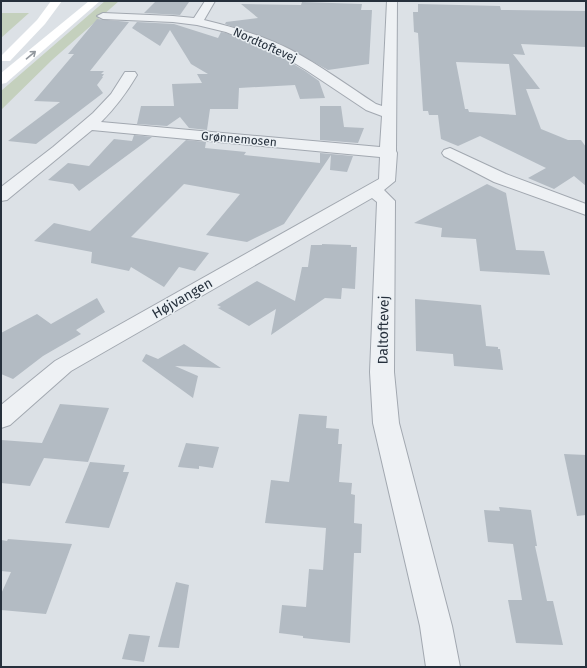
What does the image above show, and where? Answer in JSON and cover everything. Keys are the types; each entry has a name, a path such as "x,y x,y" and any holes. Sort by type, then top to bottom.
{"street":[{"path":"1,63 41,22 57,1"},
{"path":"1,80 96,1"},
{"path":"197,22 210,1"},
{"path":"373,190 387,181 389,153 388,113 392,1"},
{"name":"Nordtoftevej","path":"103,16 197,22 230,30 285,52 311,67 371,107 388,113"},
{"path":"1,196 89,125 122,91 130,75"},
{"name":"Grønnemosen","path":"89,125 389,153"},
{"path":"450,153 500,178 586,210"},
{"name":"Højvangen","path":"1,419 63,366 373,190"},
{"name":"Daltoftevej","path":"373,190 386,201 382,372 386,423 436,626 443,667"}],"green space":[{"path":"105,1 119,1 52,60 1,110 1,91"},
{"path":"1,13 29,13 1,38"}],"building":[{"path":"156,1 189,2 180,15 144,13"},
{"path":"302,2 362,4 361,10 372,10 369,64 328,70 281,44 225,24 226,22 258,18 241,4 301,5"},
{"path":"418,4 500,6 501,10 586,11 586,47 521,44 525,55 513,54 540,89 526,89 541,129 568,140 581,140 586,147 586,186 574,176 554,189 528,178 546,168 480,136 458,146 441,139 438,115 429,115 428,111 423,111 418,33 414,32 413,12 418,12","holes":["456,62 509,64 516,115 469,112 468,109 465,109"]},
{"path":"97,19 129,22 90,71 104,71 101,74 104,74 103,77 97,85 103,93 36,144 8,141 60,102 34,101 74,54 68,54"},
{"path":"137,22 174,24 218,38 221,32 226,33 280,56 305,71 319,81 325,98 300,99 295,85 239,88 238,109 210,109 207,130 189,128 180,117 167,126 137,124 141,106 174,106 172,84 202,83 197,74 208,74 191,64 170,30 160,46 132,28"},
{"path":"320,106 341,106 344,127 364,128 358,143 320,140"},
{"path":"134,135 152,137 79,191 73,184 48,180 68,163 89,166 114,139 132,141"},
{"path":"186,140 206,142 205,148 246,152 244,155 320,163 320,153 353,156 347,172 330,170 331,155 284,224 247,242 206,235 240,194 184,184 131,237 209,253 195,271 179,267 164,287 131,267 129,271 91,263 92,252 34,241 54,223 90,231"},
{"path":"487,184 506,193 516,250 544,251 550,275 480,271 476,239 441,237 442,228 414,223"},
{"path":"311,245 351,245 351,247 357,247 355,289 342,288 341,299 325,298 271,335 276,309 249,326 218,308 221,307 217,305 257,281 295,301 302,267 308,267"},
{"path":"97,298 105,312 76,330 81,334 43,356 13,379 1,374 1,333 37,314 51,324"},
{"path":"415,299 481,305 486,346 498,347 498,349 500,349 503,370 454,366 453,354 416,351"},
{"path":"184,344 221,368 175,366 198,376 193,398 142,361 146,354 158,359"},
{"path":"60,404 109,408 88,462 44,458 30,486 1,483 1,440 42,443"},
{"path":"299,414 327,416 326,428 339,429 338,444 342,444 339,482 352,483 351,494 355,495 354,523 362,524 361,553 354,553 350,643 303,638 303,636 279,633 282,605 306,607 309,569 323,570 326,528 265,523 271,480 289,482"},
{"path":"186,443 219,447 213,468 199,466 199,469 178,467"},
{"path":"564,454 586,455 586,515 577,516"},
{"path":"90,462 125,465 123,472 129,472 109,528 65,523"},
{"path":"499,507 531,510 537,546 535,546 547,601 553,601 563,645 516,643 508,600 522,600 513,544 488,542 484,510 500,511"},
{"path":"8,539 72,544 46,614 1,610 1,594 11,572 1,571 1,540 7,541"},
{"path":"176,582 189,585 179,648 158,647"},
{"path":"129,634 150,636 144,662 122,659"}]}
